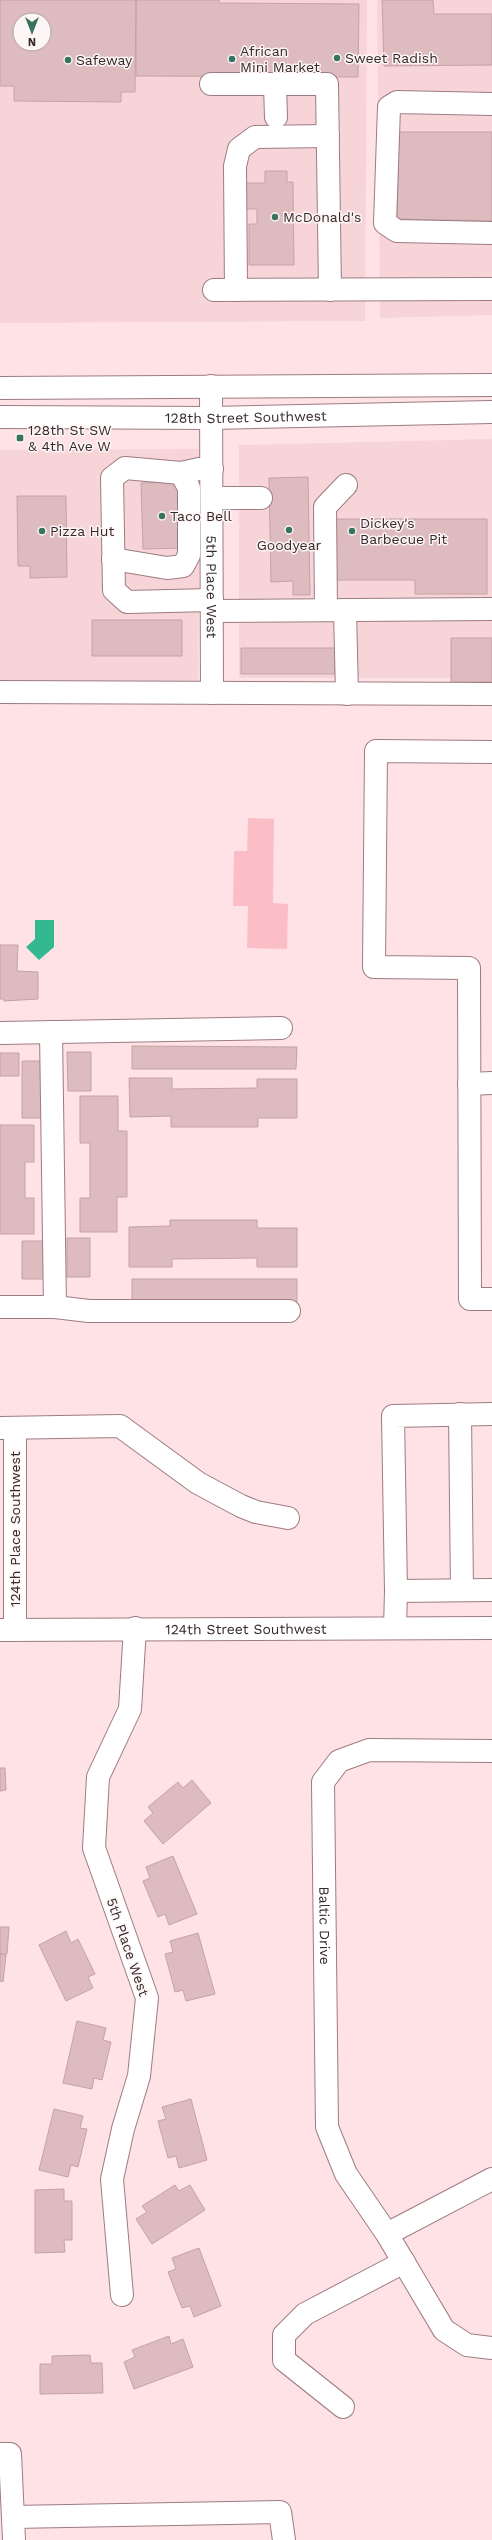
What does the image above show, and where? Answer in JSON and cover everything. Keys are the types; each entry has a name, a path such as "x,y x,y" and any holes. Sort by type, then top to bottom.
{"street":[{"path":"211,84 327,84 330,290"},
{"path":"275,85 276,117"},
{"path":"492,104 397,102 389,107 385,223 396,231 492,233"},
{"path":"236,290 234,166 239,149 255,137 328,136"},
{"path":"214,290 492,290"},
{"name":"128th Street Southwest","path":"0,388 492,385"},
{"name":"5th Place West","path":"211,386 212,693"},
{"name":"128th Street Southwest","path":"0,417 212,418 492,412"},
{"path":"212,469 199,469 181,473 125,468 112,478 114,590 127,602 336,610 492,609"},
{"path":"113,559 167,568 183,566 189,555 189,488 181,473"},
{"path":"346,485 325,507 347,694"},
{"path":"212,498 260,498"},
{"path":"0,692 492,694"},
{"path":"492,752 376,752 374,967 469,968 470,1299 492,1299"},
{"path":"0,1033 281,1028"},
{"path":"51,1032 54,1307"},
{"path":"470,1084 492,1083"},
{"path":"0,1307 54,1307 89,1311 289,1311"},
{"path":"460,1414 462,1590"},
{"path":"395,1628 396,1591 393,1416 492,1414"},
{"name":"124th Place Southwest","path":"8,1630 8,1428 120,1426 198,1483 241,1506 256,1512 288,1518"},
{"path":"396,1591 492,1590"},
{"name":"5th Place West","path":"122,2295 112,2179 123,2129 139,2076 147,1998 94,1848 98,1777 130,1709 135,1628"},
{"name":"124th Street Southwest","path":"8,1630 135,1628 492,1628"},
{"name":"Baltic Drive","path":"492,1751 369,1750 339,1761 323,1782 327,2127 346,2174 387,2234 444,2330 467,2345 492,2348"},
{"path":"387,2234 492,2179"},
{"path":"343,2407 284,2360 284,2335 305,2314 404,2262"},
{"path":"0,2454 10,2454 14,2540"},
{"path":"13,2517 280,2512 284,2540"}],"shaded area":[{"path":"0,0 367,0 365,321 0,323"},
{"path":"377,0 492,0 492,315 380,318"},
{"path":"492,439 492,678 239,678 239,445"},
{"path":"200,449 198,690 0,690 0,450"},
{"path":"248,818 274,819 273,903 288,904 287,949 247,948 248,906 233,906 234,851 247,851"},
{"path":"35,920 54,920 54,947 39,960 26,947 35,939"}],"building":[{"name":"Safeway","path":"0,0 136,0 135,92 121,92 121,102 14,101 14,86 0,86"},
{"path":"136,0 219,0 219,3 359,4 358,77 136,76"},
{"path":"382,0 433,0 434,14 492,14 492,65 384,66"},
{"path":"399,132 492,132 492,221 397,219"},
{"name":"McDonald's","path":"265,171 287,171 287,182 293,182 294,265 249,265 249,224 257,224 257,209 245,209 245,183 265,183"},
{"name":"Goodyear","path":"308,477 310,595 293,595 293,581 271,582 269,478"},
{"name":"Taco Bell","path":"181,482 183,548 143,549 141,483"},
{"name":"Pizza Hut","path":"17,496 66,496 67,577 30,578 30,566 18,566"},
{"path":"335,519 487,519 487,594 415,594 415,580 335,580"},
{"path":"92,620 182,620 182,656 92,656"},
{"path":"451,638 492,638 492,682 451,682"},
{"path":"241,648 335,648 335,674 241,674"},
{"path":"0,945 18,945 17,971 38,972 38,999 4,1001 4,999 0,999"},
{"path":"132,1046 297,1047 296,1069 132,1069"},
{"path":"67,1052 91,1052 91,1091 68,1091"},
{"path":"0,1053 19,1053 19,1076 0,1076"},
{"path":"22,1061 45,1061 45,1118 22,1118"},
{"path":"129,1078 172,1078 172,1089 257,1088 257,1079 297,1079 297,1118 258,1118 258,1127 171,1127 171,1116 130,1117"},
{"path":"80,1096 118,1096 118,1131 127,1131 127,1197 117,1197 117,1232 80,1232 80,1198 90,1198 90,1143 80,1143"},
{"path":"0,1125 34,1125 34,1162 25,1162 25,1198 34,1198 34,1234 0,1234"},
{"path":"170,1220 257,1220 257,1228 297,1228 297,1267 257,1267 257,1258 172,1259 172,1267 129,1267 129,1227 170,1226"},
{"path":"67,1238 90,1238 90,1277 67,1277"},
{"path":"22,1241 45,1241 46,1279 22,1279"},
{"path":"132,1279 297,1279 297,1302 132,1302"},
{"path":"0,1768 5,1768 6,1790 0,1791"},
{"path":"192,1780 211,1803 163,1844 144,1821 153,1813 148,1807 178,1782 183,1788"},
{"path":"173,1856 197,1914 169,1925 165,1914 158,1917 143,1881 150,1878 146,1867"},
{"path":"0,1927 9,1927 7,1954 0,1954"},
{"path":"66,1931 71,1943 78,1939 95,1974 88,1977 93,1988 66,2001 39,1945"},
{"path":"198,1933 215,1994 186,2001 183,1990 175,1992 165,1954 173,1952 170,1941"},
{"path":"0,1954 6,1955 3,1982 0,1981"},
{"path":"77,2021 106,2028 103,2040 111,2042 102,2080 94,2078 92,2089 63,2083"},
{"path":"191,2099 207,2160 179,2168 176,2156 168,2158 158,2121 166,2119 162,2107"},
{"path":"54,2109 83,2116 80,2128 87,2129 78,2167 71,2165 68,2177 39,2170"},
{"path":"175,2185 179,2191 190,2185 205,2210 152,2244 136,2219 147,2212 142,2206"},
{"path":"64,2189 64,2201 72,2201 72,2240 64,2240 65,2252 35,2253 35,2190"},
{"path":"199,2248 221,2306 194,2317 190,2306 182,2308 168,2272 176,2269 172,2258"},
{"path":"169,2336 171,2344 183,2339 193,2367 134,2389 124,2362 135,2357 132,2350"},
{"path":"90,2355 91,2363 102,2363 103,2393 40,2394 40,2364 52,2364 52,2356"}],"place":[{"name":"Sweet Radish","path":"337,58"},
{"name":"African Mini Market","path":"232,59"},
{"name":"Safeway","path":"68,60"},
{"name":"McDonald's","path":"275,217"},
{"name":"128th St SW & 4th Ave W","path":"20,438"},
{"name":"Taco Bell","path":"162,516"},
{"name":"Goodyear","path":"289,530"},
{"name":"Pizza Hut","path":"42,531"},
{"name":"Dickey's Barbecue Pit","path":"352,531"}]}
